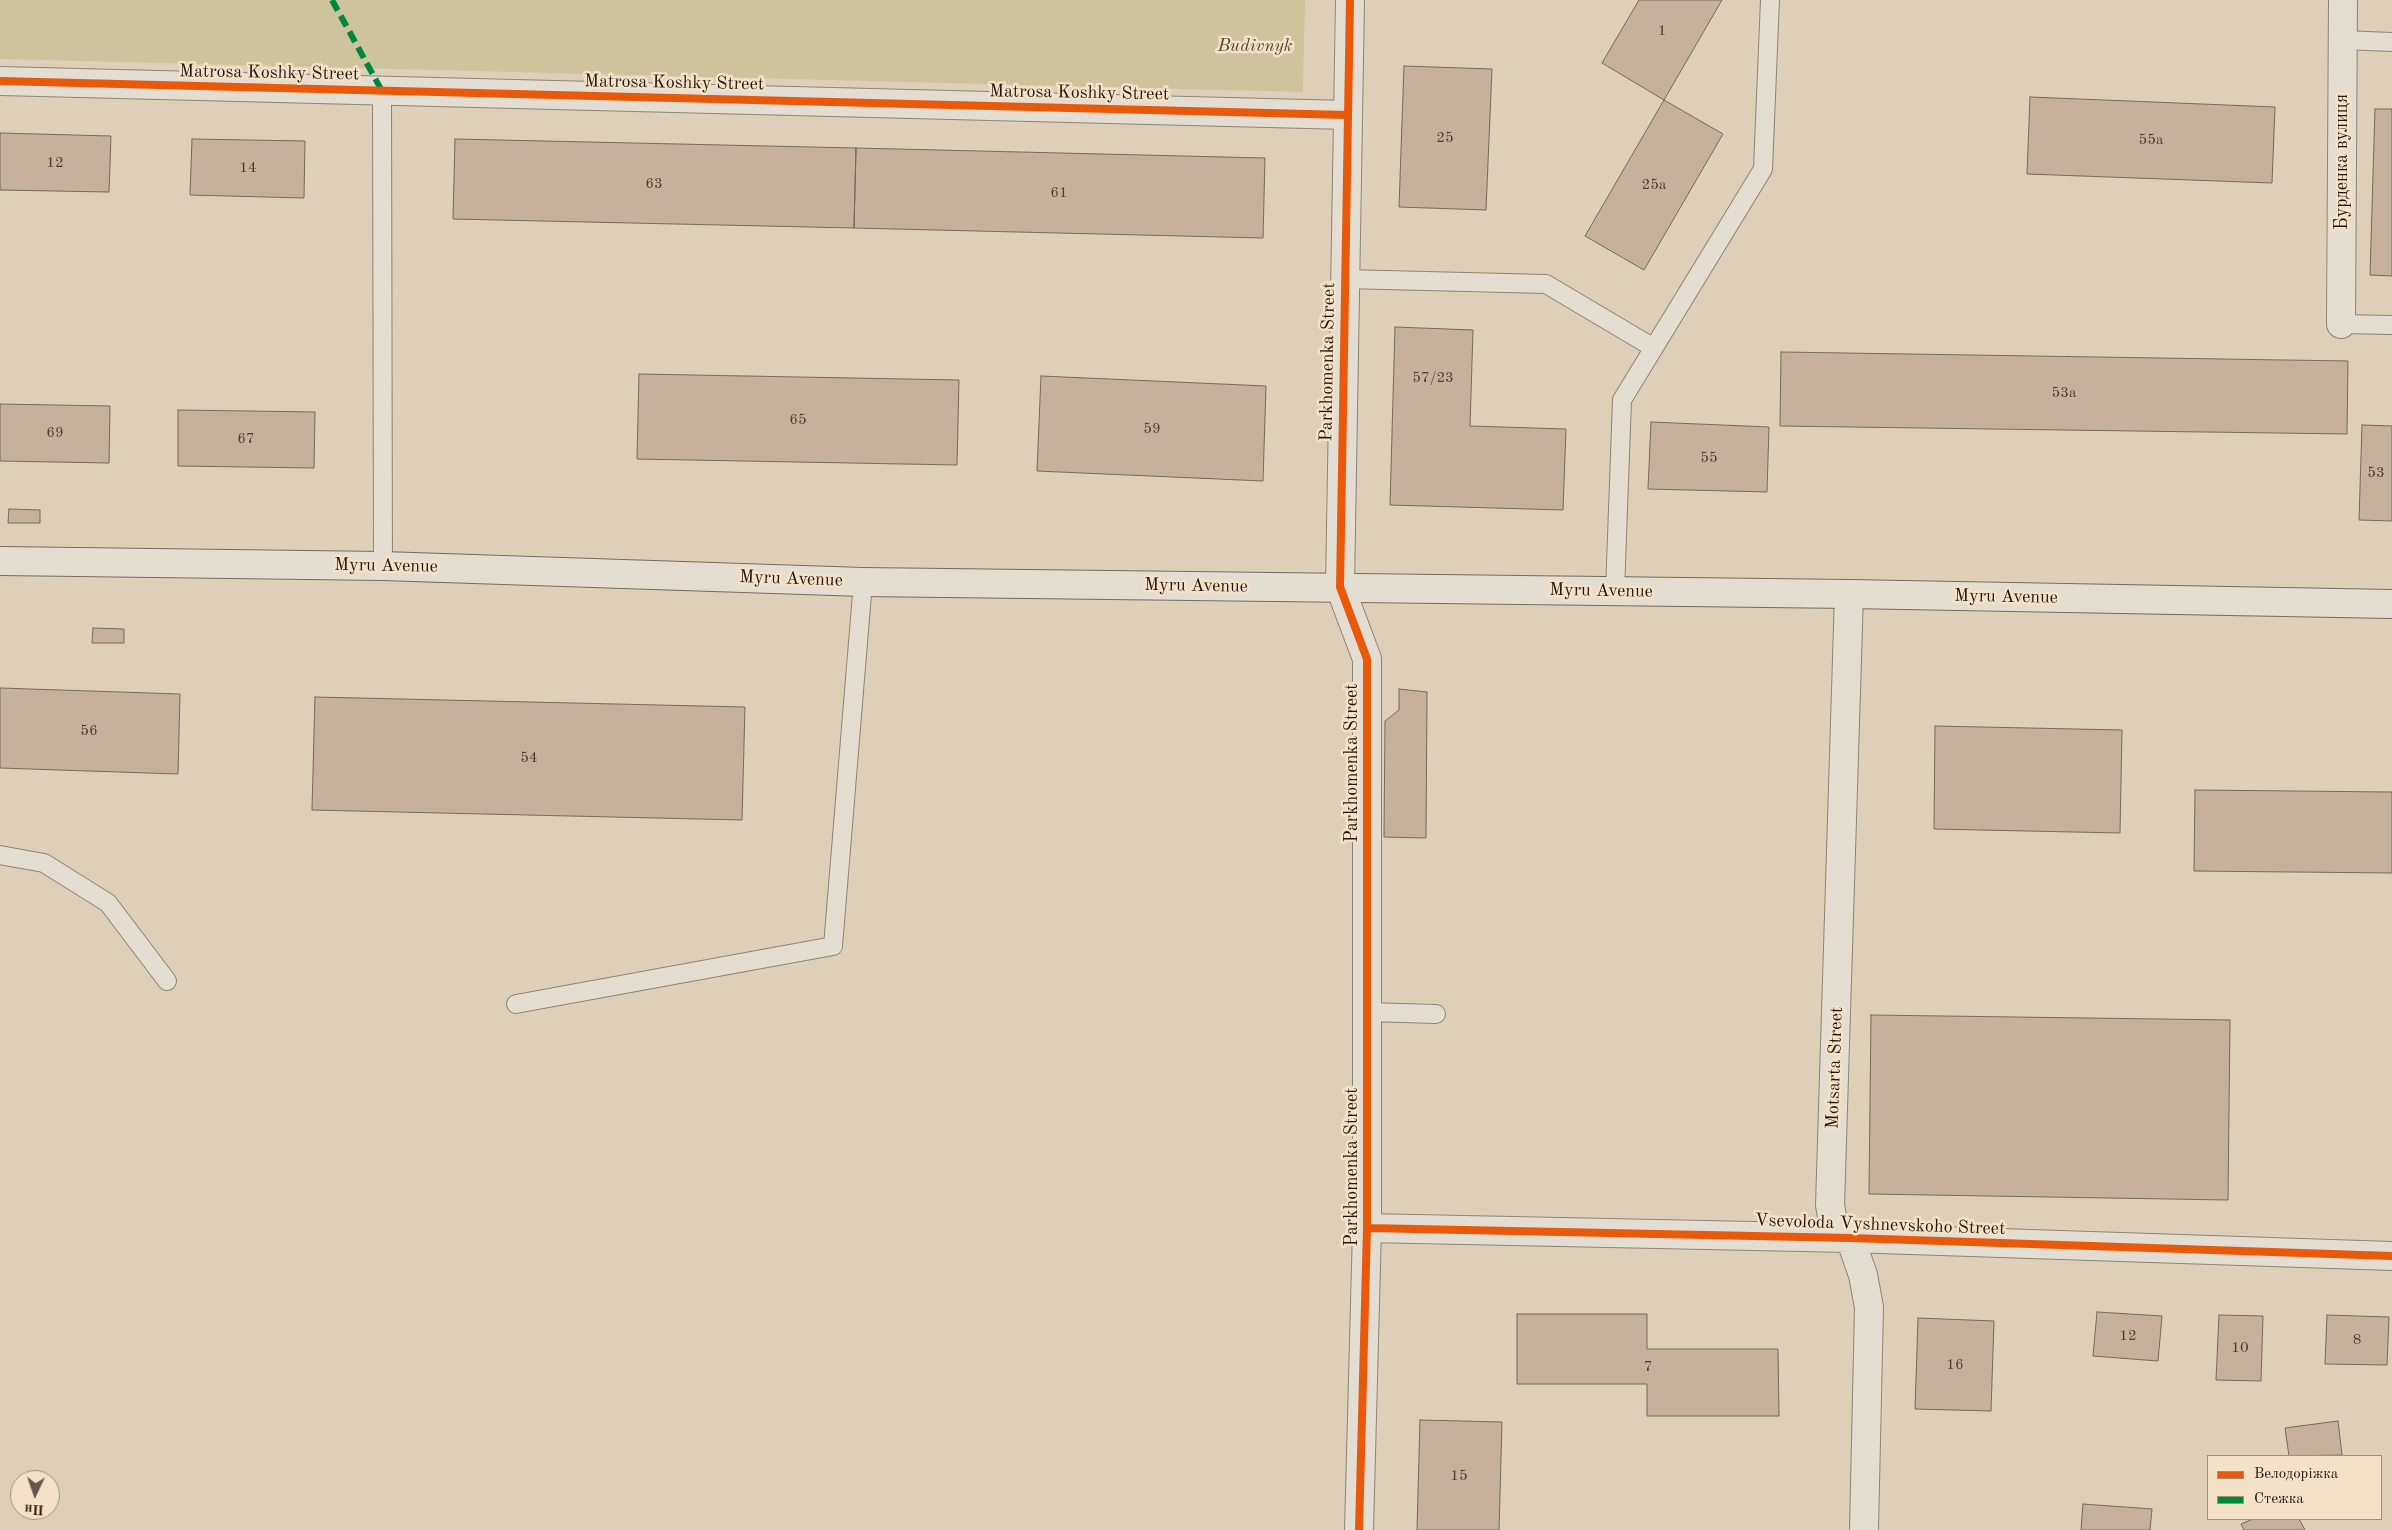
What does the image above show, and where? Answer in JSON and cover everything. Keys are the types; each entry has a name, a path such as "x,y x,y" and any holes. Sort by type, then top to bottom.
{"street":[{"name":"Parkhomenka Street","path":"1350,0 1340,587 1367,659 1367,1228 1359,1530"},
{"name":"Бурденка вулиця","path":"2341,324 2344,0"},
{"name":"Matrosa Koshky Street","path":"0,81 1347,115"},
{"name":"Myru Avenue","path":"0,561 383,566 863,582 1849,594 2392,604"},
{"name":"Motsarta Street","path":"1849,594 1830,1205 1834,1227 1850,1238 1863,1276 1869,1307 1864,1530"},
{"name":"Vsevoloda Vyshnevskoho Street","path":"1367,1228 1850,1238 2392,1256"}],"lane":[{"path":"1615,591 1622,400 1763,170 1770,0"},
{"path":"2343,40 2392,42"},
{"path":"382,91 383,566"},
{"path":"1345,278 1546,284 1654,348"},
{"path":"2341,324 2392,325"},
{"path":"516,1004 833,946 863,582"},
{"path":"0,855 44,863 108,903 167,981"},
{"path":"1367,1012 1436,1014"}],"green space":[{"name":"Budivnyk","path":"0,0 1305,0 1303,92 0,59"}],"building":[{"path":"1639,0 1722,0 1664,100 1602,63"},
{"path":"1404,66 1492,69 1486,210 1399,207"},
{"path":"2030,97 2275,107 2272,183 2027,174"},
{"path":"1664,100 1723,134 1644,270 1585,236"},
{"path":"2375,109 2392,109 2392,276 2370,275"},
{"path":"0,133 111,136 109,192 0,190"},
{"path":"192,139 305,141 304,198 190,195"},
{"path":"455,139 856,148 854,228 453,219"},
{"path":"856,148 1265,158 1263,238 854,228"},
{"path":"1395,327 1473,330 1470,426 1566,429 1563,510 1390,505"},
{"path":"1781,352 2348,361 2347,434 1780,426"},
{"path":"639,374 959,380 957,465 637,459"},
{"path":"1041,376 1266,386 1263,481 1037,471"},
{"path":"0,404 110,406 109,463 0,461"},
{"path":"178,410 315,412 314,468 178,466"},
{"path":"1651,422 1769,427 1767,492 1648,489"},
{"path":"2362,425 2392,426 2392,521 2359,520"},
{"path":"9,509 40,510 40,523 8,523"},
{"path":"93,628 124,629 124,643 92,643"},
{"path":"0,688 180,694 178,774 0,768"},
{"path":"1399,689 1427,692 1426,838 1384,837 1385,721 1399,710"},
{"path":"315,697 745,707 742,820 312,810"},
{"path":"1935,726 2122,730 2120,833 1934,829"},
{"path":"2195,790 2392,792 2392,873 2194,871"},
{"path":"1871,1015 2230,1020 2228,1200 1869,1194"},
{"path":"2097,1312 2162,1316 2158,1361 2093,1356"},
{"path":"1517,1314 1647,1314 1647,1349 1778,1349 1779,1416 1647,1416 1647,1384 1517,1384"},
{"path":"2219,1315 2263,1316 2261,1381 2216,1380"},
{"path":"2327,1315 2389,1317 2387,1365 2325,1364"},
{"path":"1918,1318 1994,1321 1991,1411 1915,1409"},
{"path":"1420,1420 1502,1422 1499,1530 1417,1530"},
{"path":"2338,1421 2342,1455 2289,1455 2285,1428"},
{"path":"2083,1504 2152,1509 2150,1530 2081,1530"},
{"path":"2251,1520 2300,1520 2305,1530 2244,1530 2241,1524"}],"marked path":[{"path":"332,0 382,91"}],"cycle path":[{"path":"1350,0 1340,587 1367,659 1367,1228 1359,1530"},
{"path":"0,81 1347,115"},
{"path":"1367,1228 1850,1238 2392,1256"}]}
